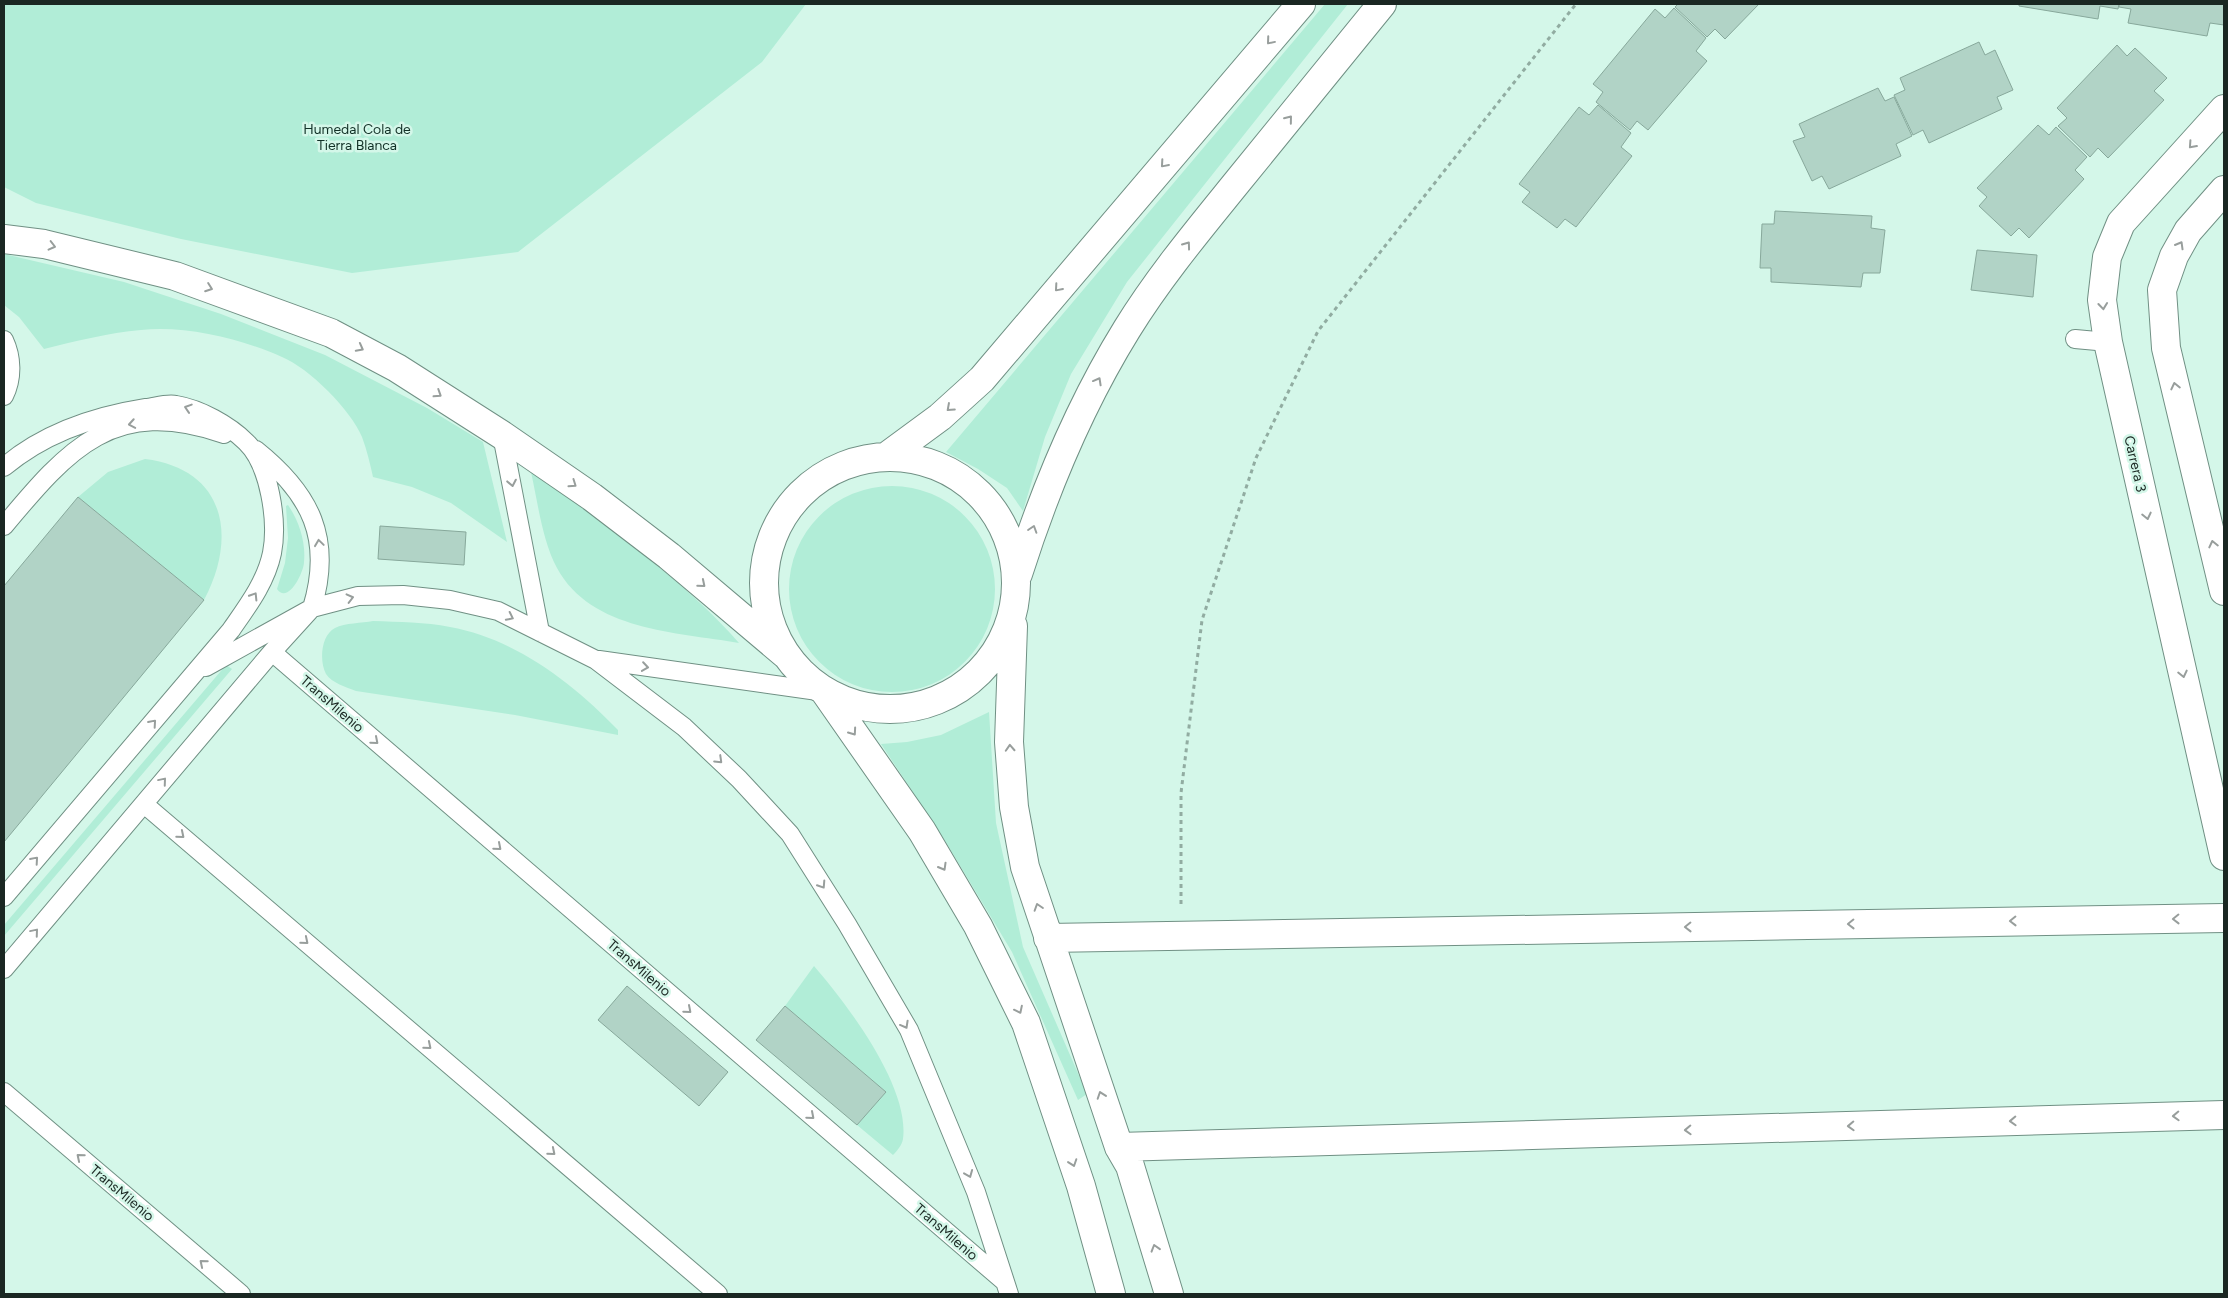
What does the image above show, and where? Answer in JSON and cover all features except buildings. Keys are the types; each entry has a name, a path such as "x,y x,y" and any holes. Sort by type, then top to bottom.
{"street":[{"path":"887,456 940,417 982,379 1301,4"},
{"path":"1170,1294 1130,1166 1119,1147 1025,867 1014,807 1009,742 1014,614 1018,576 1036,518 1085,404 1127,328 1195,235 1382,4"},
{"name":"Carrera 3","path":"2224,109 2121,223 2106,257 2102,300 2108,342 2224,856"},
{"path":"2224,190 2188,231 2174,256 2162,290 2166,348 2224,591"},
{"path":"4,239 44,244 175,276 332,333 397,368 502,435 592,498 669,556 785,654 825,692 922,831 978,926 1026,1022 1081,1186 1111,1294"},
{"path":"785,654 769,621 763,583 769,546 785,513 810,485 842,466 887,456 925,461 961,478 990,504 1009,538 1018,576"},
{"path":"825,692 862,706 902,709 940,700 973,679 999,649 1014,614"},
{"path":"1048,938 2224,918"},
{"path":"1119,1147 2224,1115"}],"lane":[{"path":"2075,339 2108,342"},
{"path":"4,340 9,350 10,371 4,396"},
{"name":"TransMilenio","path":"4,467 54,434 82,423 123,412 175,404 200,412 247,442 284,474 300,493 311,515 320,539 322,564 319,588 312,608 272,652 4,969"},
{"name":"TransMilenio","path":"4,526 48,474 82,444 118,427 145,422 174,422 210,429 247,442 266,475 274,512 272,554 258,591 231,630 4,897"},
{"path":"502,435 540,632"},
{"name":"TransMilenio","path":"196,673 312,608 358,596 403,595 431,598 498,611 596,660 684,727 739,779 790,834 847,924 909,1030 976,1192 1008,1289"},
{"name":"TransMilenio","path":"272,652 1008,1289"},
{"name":"TransMilenio","path":"596,660 825,692"},
{"path":"144,804 718,1294"},
{"name":"TransMilenio","path":"4,1092 241,1294"}],"path":[{"path":"1181,936 1181,793 1202,620 1256,458 1318,331 1576,4"}],"green space":[{"name":"Humedal Cola de Tierra Blanca","path":"4,4 806,4 762,62 518,252 352,273 181,239 36,203 4,187"},
{"path":"1325,4 1348,4 1127,282 1071,374 1045,437 1023,511 1007,488 978,469 946,452"},
{"path":"4,254 124,282 221,314 325,355 427,408 483,442 507,542 451,503 412,487 373,477 367,452 357,426 339,403 316,380 293,362 266,350 213,335 158,329 116,333 44,349 19,317 4,305"},
{"path":"145,459 172,465 193,476 208,491 217,509 221,530 220,552 215,576 204,600 78,497 108,472"},
{"path":"531,472 548,482 672,578 718,620 739,643 663,631 638,625 613,617 591,605 572,589 557,568 552,557 538,509"},
{"path":"882,486 902,486 922,490 941,498 965,516 978,532 987,549 995,579 991,619 987,629 978,646 965,662 941,680 922,688 902,692 882,692 862,688 843,680 827,669 812,654 801,638 793,619 789,599 789,579 793,559 801,540 812,524 827,509 843,498 862,490"},
{"path":"288,505 301,532 304,562 295,585 286,593 281,593 277,589 285,563 288,538 286,506"},
{"path":"373,621 441,625 474,633 520,652 542,665 582,696 618,730 618,735 515,715 356,691 332,680 326,674 322,662 324,642 330,631 339,626"},
{"path":"226,665 232,669 4,936 4,925"},
{"path":"989,712 996,823 1023,947 1087,1094 1078,1100 1012,952 944,839 881,744 907,742 941,735"},
{"path":"814,966 859,1024 887,1071 897,1095 903,1118 903,1139 898,1150 893,1155 857,1125 886,1092 785,1006"}]}
